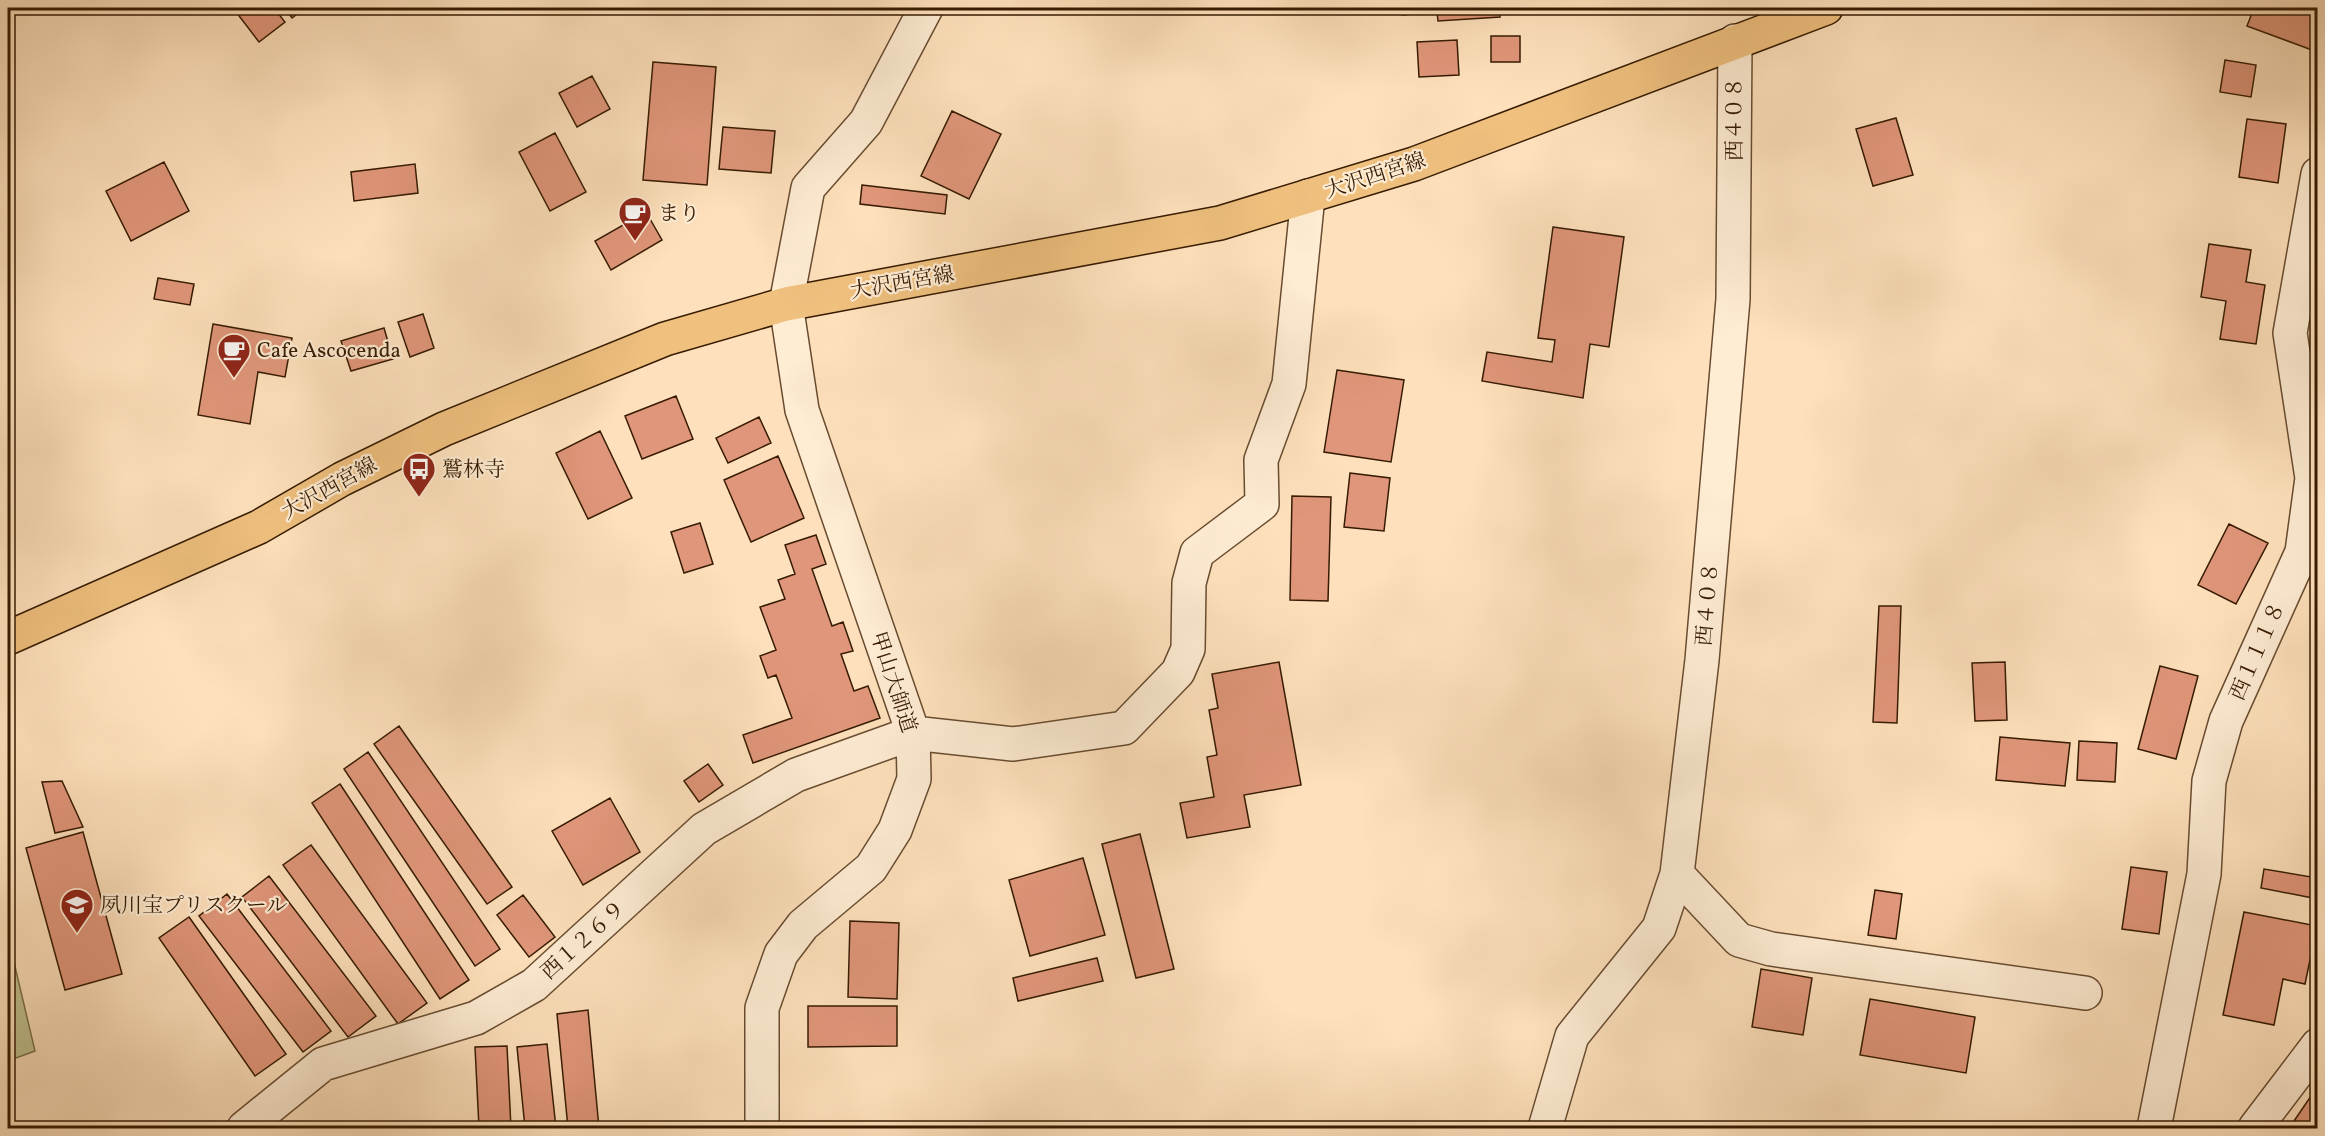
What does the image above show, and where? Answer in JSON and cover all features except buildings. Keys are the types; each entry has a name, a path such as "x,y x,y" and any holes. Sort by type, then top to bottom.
{"main road":[{"name":"大沢西宮線","path":"8,638 259,527 342,479 444,429 664,339 786,304 1220,223 1414,164 1826,8"}],"street":[{"name":"甲山大師道","path":"762,1128 762,1008 781,954 803,925 871,868 896,830 914,779 913,733 802,410 786,304 808,188 866,122 926,8"},
{"name":"西４０８","path":"1545,1128 1572,1036 1659,928 1677,874 1702,660 1733,299 1735,41"},
{"name":"西１１１８","path":"2154,1128 2204,874 2209,781 2226,721 2302,552 2315,478 2290,333 2318,174"},
{"path":"913,733 1013,744 1124,728 1178,672 1188,649 1189,583 1197,553 1262,504 1261,460 1289,384 1308,196"},
{"name":"西１２６９","path":"244,1128 323,1064 476,1018 534,985 704,829 796,775 913,733"},
{"path":"1677,874 1739,940 1771,950 2085,993"},
{"path":"2255,1128 2318,1045"}],"green space":[{"path":"8,937 35,1051 8,1061"}],"place":[{"name":"まり","path":"635,242"},
{"name":"Cafe Ascocenda","path":"234,379"},
{"name":"鷲林寺","path":"419,498"},
{"name":"夙川宝プリスクール","path":"77,934"}]}
